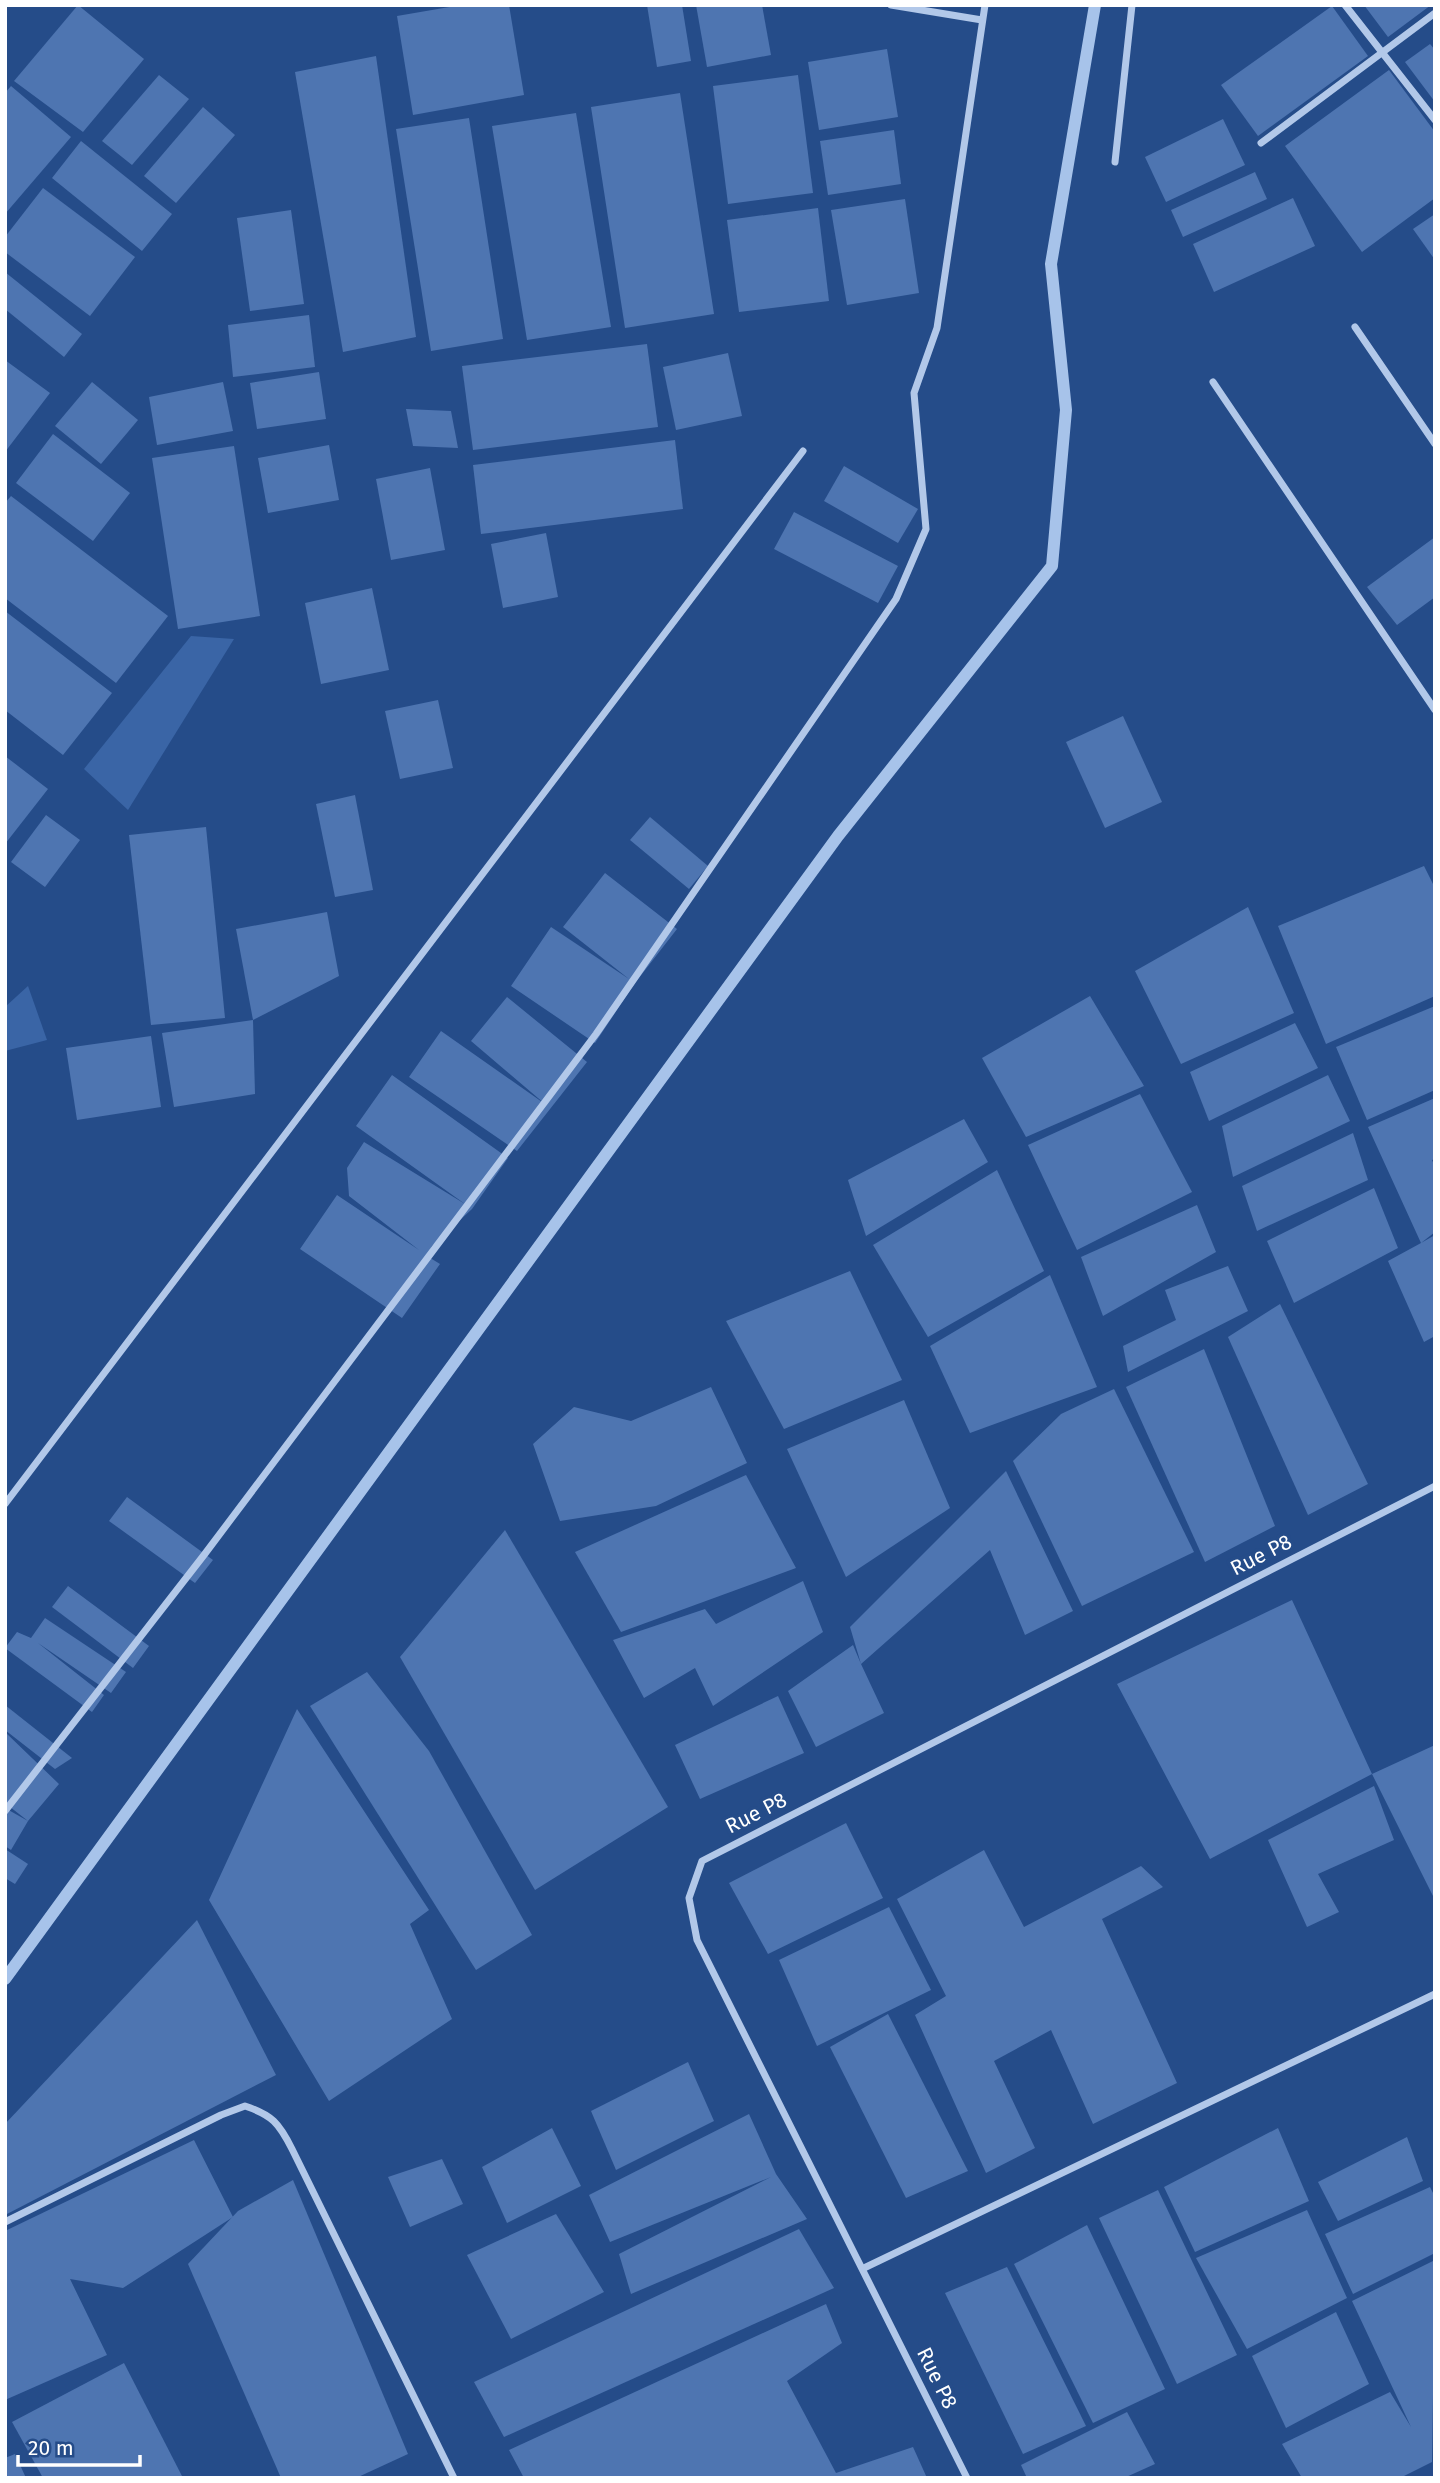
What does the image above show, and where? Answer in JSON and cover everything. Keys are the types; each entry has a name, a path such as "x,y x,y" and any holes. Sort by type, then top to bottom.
{"street":[{"path":"891,5 982,20"},
{"path":"5,1811 221,1533 596,1034 896,599 926,529 914,393 937,328 985,5"},
{"path":"1115,162 1132,5"},
{"path":"1345,5 1435,120"},
{"path":"1261,142 1435,13"},
{"path":"1355,327 1435,444"},
{"path":"1213,382 1435,710"},
{"path":"5,1504 803,451"},
{"name":"Rue P8","path":"967,2478 864,2268 697,1940 689,1898 702,1861 1435,1486"},
{"path":"864,2268 1435,1994"},
{"path":"5,2222 221,2115 245,2106 268,2113 283,2131 454,2478"}],"shaded area":[{"path":"191,636 234,639 128,810 84,769"},
{"path":"28,986 47,1040 5,1051 5,1007"}],"building":[{"path":"78,5 144,59 83,132 14,81"},
{"path":"461,5 509,5 524,95 413,115 397,16"},
{"path":"647,5 682,5 691,61 657,67"},
{"path":"696,5 762,5 771,55 707,67"},
{"path":"1364,5 1431,5 1388,37"},
{"path":"1332,6 1368,56 1258,136 1221,85"},
{"path":"1430,44 1435,50 1435,102 1405,62"},
{"path":"887,49 898,117 819,130 808,62"},
{"path":"376,56 416,337 343,352 295,72"},
{"path":"1389,70 1435,132 1435,198 1362,252 1285,146"},
{"path":"159,75 189,99 132,165 102,141"},
{"path":"798,75 813,193 728,204 713,86"},
{"path":"11,86 71,137 5,214 5,93"},
{"path":"680,93 714,314 625,328 591,107"},
{"path":"203,107 235,135 176,203 144,176"},
{"path":"576,113 611,327 527,340 492,126"},
{"path":"469,118 503,339 431,351 396,129"},
{"path":"1223,119 1245,165 1166,202 1145,157"},
{"path":"894,130 901,184 828,195 820,141"},
{"path":"81,141 172,214 142,251 52,178"},
{"path":"1255,172 1267,199 1183,237 1171,210"},
{"path":"43,188 135,257 90,316 5,252 5,237"},
{"path":"1293,198 1315,246 1214,292 1193,244"},
{"path":"905,199 919,293 847,305 831,210"},
{"path":"818,208 829,301 739,312 727,220"},
{"path":"291,210 304,304 250,311 237,218"},
{"path":"1435,214 1435,260 1413,229"},
{"path":"5,272 82,334 64,357 5,309"},
{"path":"309,315 315,367 233,377 228,325"},
{"path":"647,344 658,427 473,450 462,366"},
{"path":"728,353 742,416 676,430 663,367"},
{"path":"5,360 50,393 5,452"},
{"path":"319,372 326,419 257,429 250,383"},
{"path":"92,382 138,420 101,464 55,426"},
{"path":"223,382 233,431 157,445 149,397"},
{"path":"406,409 451,411 458,448 413,446"},
{"path":"53,434 130,493 93,541 16,483"},
{"path":"675,440 683,509 481,534 473,465"},
{"path":"329,445 339,500 268,513 258,458"},
{"path":"234,446 260,616 178,629 152,458"},
{"path":"844,466 918,509 898,543 824,501"},
{"path":"430,468 445,550 391,560 376,479"},
{"path":"11,496 168,616 116,683 5,598 5,503"},
{"path":"794,512 898,566 878,603 774,549"},
{"path":"546,533 558,597 503,608 491,544"},
{"path":"1435,537 1435,597 1397,625 1367,587"},
{"path":"372,588 389,670 321,684 305,603"},
{"path":"5,611 112,693 63,755 5,710"},
{"path":"438,700 453,768 400,779 385,711"},
{"path":"1123,716 1162,802 1105,828 1066,742"},
{"path":"5,756 48,789 5,844"},
{"path":"355,795 373,890 335,897 316,804"},
{"path":"46,815 80,840 45,887 11,862"},
{"path":"650,817 708,866 689,889 630,840"},
{"path":"206,827 225,1018 151,1025 129,835"},
{"path":"1424,866 1435,888 1435,996 1326,1044 1278,926"},
{"path":"605,873 677,929 635,983 595,1043 511,986 551,927 629,979 563,927"},
{"path":"1248,907 1294,1013 1181,1064 1135,971"},
{"path":"327,912 339,976 253,1020 236,929"},
{"path":"1090,996 1144,1086 1026,1137 982,1058"},
{"path":"507,997 587,1062 517,1151 409,1077 441,1031 545,1104 471,1041"},
{"path":"1435,1006 1435,1090 1367,1120 1336,1047"},
{"path":"253,1020 255,1094 174,1107 162,1033"},
{"path":"1295,1023 1318,1068 1209,1121 1190,1072"},
{"path":"151,1036 161,1107 77,1120 66,1048"},
{"path":"392,1075 508,1158 472,1209 432,1246 427,1256 440,1264 402,1318 300,1249 337,1195 419,1250 349,1196 347,1168 364,1142 465,1204 356,1126"},
{"path":"1328,1075 1350,1121 1233,1177 1222,1126"},
{"path":"1140,1094 1192,1192 1077,1250 1028,1145"},
{"path":"1435,1098 1435,1159 1432,1160 1435,1167 1435,1232 1421,1243 1368,1127"},
{"path":"964,1119 988,1162 866,1236 848,1180"},
{"path":"1353,1133 1368,1180 1257,1231 1242,1186"},
{"path":"997,1170 1044,1271 928,1337 873,1245"},
{"path":"1374,1188 1398,1248 1294,1303 1267,1241"},
{"path":"1197,1205 1216,1252 1103,1316 1081,1257"},
{"path":"1435,1235 1435,1336 1424,1342 1388,1261"},
{"path":"1228,1266 1248,1311 1128,1372 1123,1346 1176,1320 1165,1290"},
{"path":"850,1271 902,1380 784,1429 726,1321"},
{"path":"1050,1275 1097,1387 970,1433 930,1346"},
{"path":"1280,1304 1368,1484 1308,1515 1228,1337"},
{"path":"1204,1349 1275,1526 1205,1562 1126,1387"},
{"path":"711,1387 747,1463 656,1506 560,1521 533,1444 574,1407 631,1421"},
{"path":"1114,1389 1194,1552 1082,1606 1013,1461 1061,1414"},
{"path":"904,1400 950,1508 846,1577 787,1449"},
{"path":"1006,1471 1073,1611 1025,1635 990,1550 861,1664 850,1627"},
{"path":"746,1475 796,1568 621,1632 575,1552"},
{"path":"127,1497 213,1560 195,1583 109,1521"},
{"path":"505,1530 668,1807 535,1890 400,1657"},
{"path":"803,1581 823,1632 713,1706 695,1668 644,1698 613,1640 705,1609 716,1624"},
{"path":"68,1586 149,1646 133,1668 52,1607"},
{"path":"1292,1600 1372,1774 1210,1859 1117,1684"},
{"path":"45,1618 126,1672 111,1693 38,1643 104,1695 92,1712 5,1648 17,1632 31,1638"},
{"path":"853,1645 884,1713 816,1747 788,1691"},
{"path":"367,1672 429,1751 532,1935 476,1970 310,1706"},
{"path":"778,1696 804,1753 700,1799 675,1745"},
{"path":"5,1705 72,1758 55,1769 5,1730"},
{"path":"297,1709 429,1910 410,1924 452,2019 329,2101 209,1900"},
{"path":"5,1732 59,1784 28,1821 5,1803"},
{"path":"1435,1745 1435,1900 1372,1774"},
{"path":"1374,1786 1394,1840 1318,1874 1339,1912 1307,1927 1268,1840"},
{"path":"5,1808 28,1821 11,1850 5,1846"},
{"path":"846,1823 883,1898 768,1954 729,1883"},
{"path":"5,1849 28,1864 15,1884 5,1878"},
{"path":"984,1850 1024,1927 1141,1866 1163,1887 1102,1919 1177,2083 1093,2124 1051,2030 994,2061 1035,2148 986,2173 915,2015 946,1996 897,1899"},
{"path":"889,1907 931,1990 817,2046 779,1960"},
{"path":"197,1920 276,2075 5,2215 5,2124"},
{"path":"888,2014 968,2171 906,2198 830,2047"},
{"path":"688,2062 714,2121 616,2170 591,2111"},
{"path":"749,2114 776,2174 807,2219 631,2294 619,2254 771,2177 610,2242 589,2195"},
{"path":"552,2128 581,2186 507,2223 482,2167"},
{"path":"1278,2128 1309,2201 1195,2252 1164,2187"},
{"path":"1407,2137 1423,2181 1338,2221 1318,2182"},
{"path":"194,2140 233,2217 123,2288 70,2279 107,2355 5,2400 5,2231"},
{"path":"442,2159 463,2204 410,2227 388,2177"},
{"path":"293,2180 408,2454 356,2478 281,2478 188,2264 238,2211"},
{"path":"1430,2187 1435,2197 1435,2253 1353,2294 1325,2234"},
{"path":"1158,2190 1237,2355 1177,2384 1099,2218"},
{"path":"1307,2210 1347,2298 1247,2349 1196,2258"},
{"path":"556,2214 604,2292 511,2339 467,2255"},
{"path":"1087,2225 1165,2389 1093,2423 1014,2264"},
{"path":"799,2229 834,2288 504,2437 474,2382"},
{"path":"1435,2260 1432,2462 1400,2478 1302,2478 1282,2444 1390,2392 1411,2427 1352,2301"},
{"path":"1007,2267 1086,2426 1023,2454 945,2293"},
{"path":"826,2304 842,2343 787,2381 836,2473 913,2447 927,2478 524,2478 509,2450"},
{"path":"1336,2312 1369,2384 1286,2428 1252,2356"},
{"path":"124,2363 183,2478 43,2478 12,2422"},
{"path":"1127,2412 1155,2464 1124,2478 1027,2478 1021,2465"},
{"path":"15,2454 26,2478 5,2478 5,2458"}],"waterway":[{"path":"5,1979 838,836 1052,566 1066,410 1051,264 1095,5"}]}
